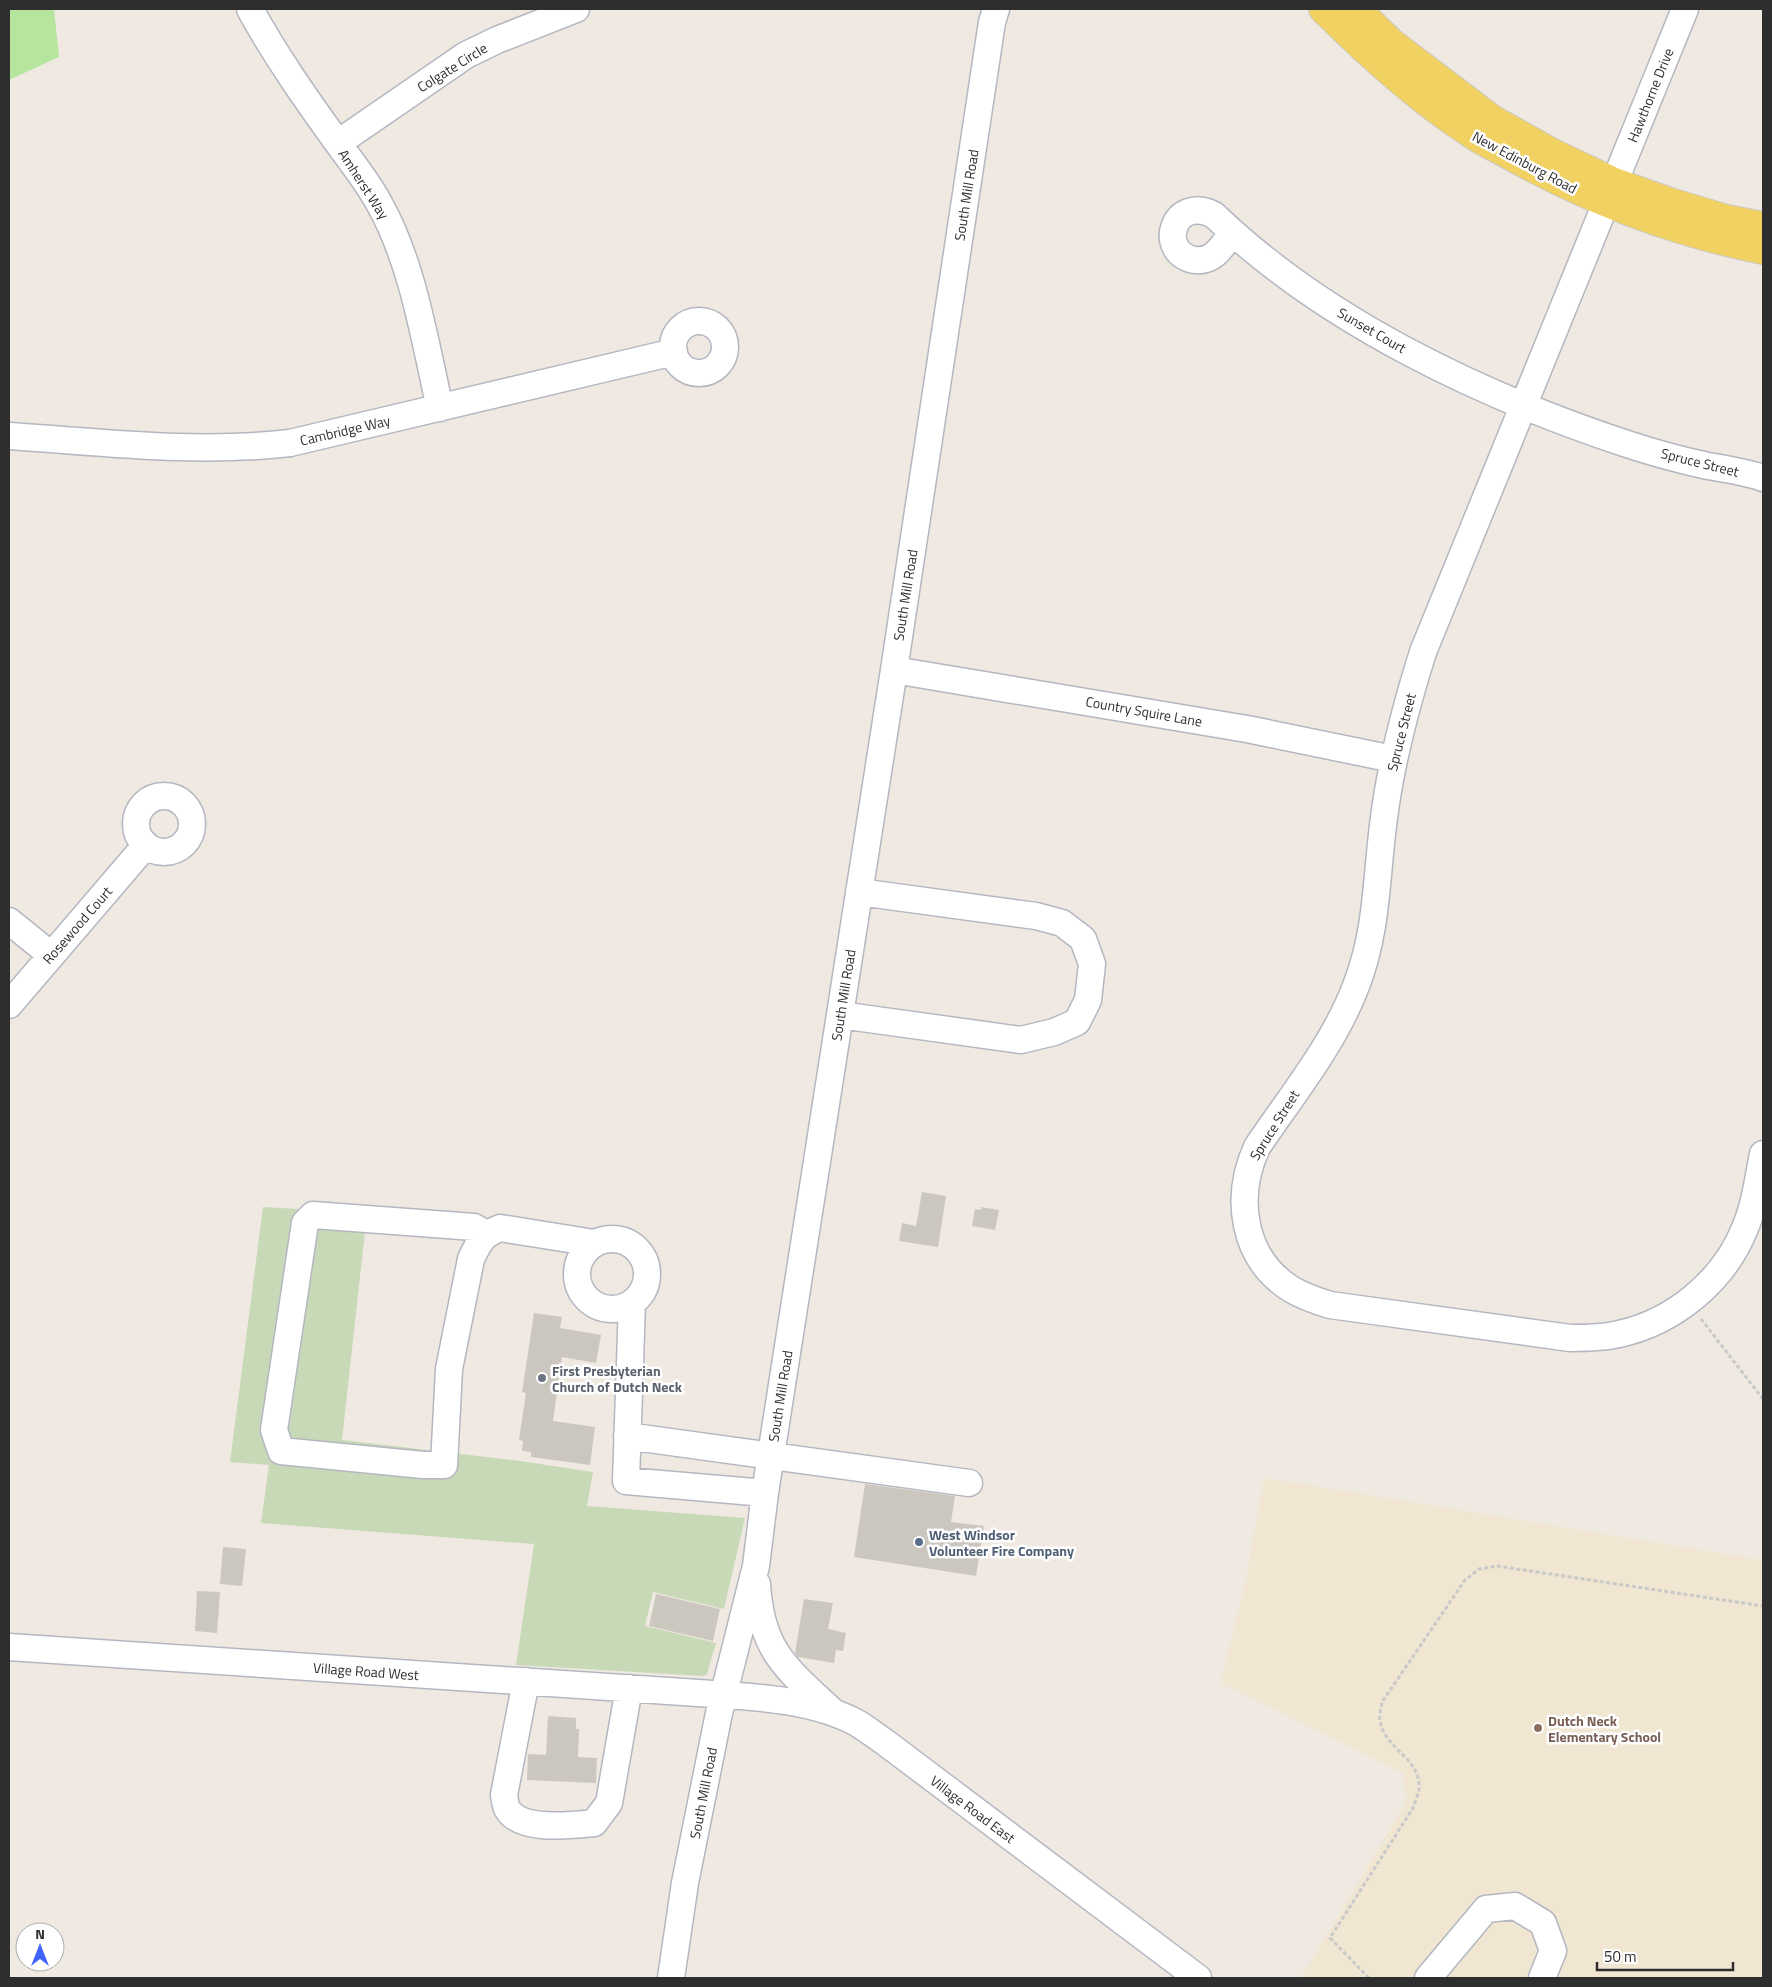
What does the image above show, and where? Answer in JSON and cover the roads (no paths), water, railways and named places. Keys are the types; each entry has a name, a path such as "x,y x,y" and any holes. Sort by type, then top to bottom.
{"main road":[{"name":"New Edinburg Road","path":"1323,9 1376,60 1460,127 1542,174 1610,192 1670,202 1727,219 1763,226"},
{"name":"New Edinburg Road","path":"1356,9 1392,42 1492,119 1554,153 1662,225 1722,242 1763,250"}],"street":[{"name":"Amherst Way","path":"250,9 266,39 363,177 380,205 397,240 408,272 440,408"},
{"name":"Colgate Circle","path":"338,143 466,55 497,40 576,9"},
{"name":"South Mill Road","path":"671,1978 685,1883 723,1695 756,1566 765,1493 996,9"},
{"name":"Hawthorne Drive","path":"1610,192 1685,9"},
{"name":"Spruce Street","path":"1610,192 1423,652 1407,702 1393,759 1384,818 1376,909 1368,948 1356,986 1339,1022 1257,1147 1249,1164 1244,1184 1244,1210 1248,1232 1257,1253 1270,1271 1290,1288 1310,1299 1330,1305 1570,1338 1595,1338 1620,1334 1647,1326 1672,1313 1695,1297 1715,1277 1732,1254 1745,1229 1753,1206 1763,1154"},
{"name":"Sunset Court","path":"1232,233 1269,263 1333,307 1383,338 1452,374 1523,406"},
{"name":"Cambridge Way","path":"9,436 204,449 290,443 674,352"},
{"name":"Spruce Street","path":"1523,406 1626,444 1695,463 1763,478"},
{"name":"Country Squire Lane","path":"894,670 1247,728 1393,759"},
{"name":"Rosewood Court","path":"9,1006 146,845"},
{"path":"840,1015 1021,1040 1054,1032 1077,1022 1088,1000 1092,964 1083,939 1062,923 1036,916 859,892"},
{"path":"9,921 51,955"},
{"path":"486,1234 474,1228 313,1215 305,1223 274,1430 282,1451 423,1465 444,1465 449,1369 471,1258 476,1247 486,1234 500,1228 594,1243"},
{"path":"605,1239 617,1239 629,1243 638,1250 645,1260 646,1284 641,1295 632,1303 622,1308 605,1308 590,1301 582,1292 578,1282 577,1271 585,1250 594,1243 605,1239"},
{"path":"632,1303 626,1481 765,1493"},
{"path":"627,1436 968,1483"},
{"path":"756,1566 758,1603 772,1649 790,1672 833,1713"},
{"name":"Village Road West","path":"9,1647 723,1695"},
{"path":"526,1682 504,1795 507,1809 518,1820 560,1827 594,1823 609,1803 629,1688"},
{"name":"Village Road East","path":"723,1695 794,1703 833,1713 858,1724 886,1743 1198,1978"},
{"path":"1428,1978 1486,1909 1515,1906 1543,1923 1553,1951 1542,1978"}],"place":[{"name":"First Presbyterian Church of Dutch Neck","path":"542,1378"},
{"name":"West Windsor Volunteer Fire Company","path":"919,1542"},
{"name":"Dutch Neck Elementary School","path":"1538,1728"}]}
